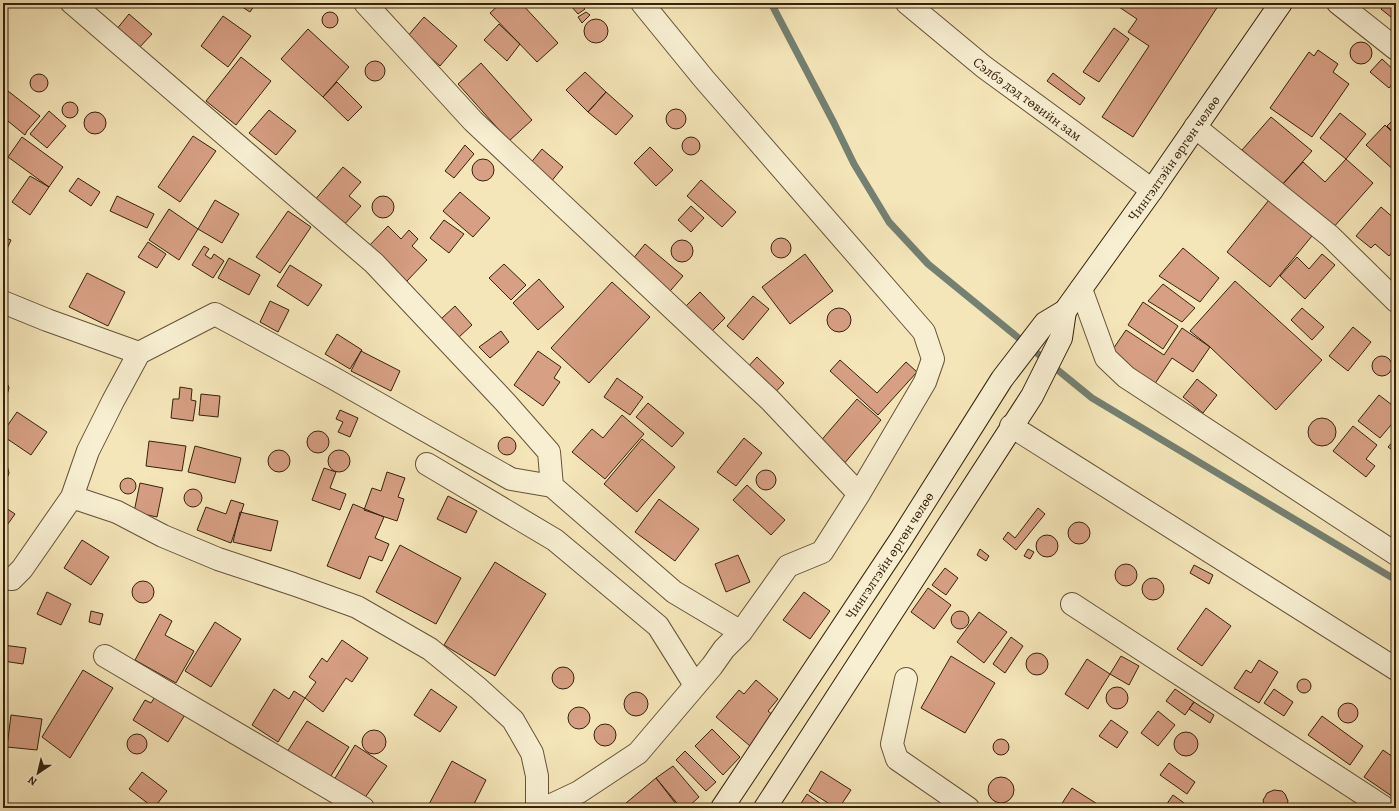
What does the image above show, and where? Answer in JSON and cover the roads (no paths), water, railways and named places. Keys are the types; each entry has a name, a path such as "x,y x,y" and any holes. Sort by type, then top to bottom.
{"street":[{"path":"72,3 374,263 550,452 552,486"},
{"path":"365,3 473,121 770,400 859,494"},
{"path":"544,808 579,792 638,753 712,666 724,649 741,632 788,566 822,552 859,494 925,382 933,359 924,332 704,79 642,3"},
{"name":"Сэлбэ дэд төвийн зам","path":"907,3 984,67 1152,190"},
{"name":"Чингэлтэйн өргөн чөлөө","path":"722,808 901,539 1002,379 1044,323 1065,311 1152,190 1281,3"},
{"path":"1338,3 1396,49"},
{"path":"1195,127 1330,236 1396,301"},
{"path":"1081,288 1106,358 1126,377 1396,554"},
{"path":"3,302 47,320 139,353"},
{"name":"Чингэлтэйн өргөн чөлөө","path":"765,808 1011,426 1032,396 1061,338 1065,311"},
{"path":"3,578 12,579 22,569 72,497 88,451 139,353 215,314 335,379 511,479 552,486 674,592 741,632"},
{"path":"1011,426 1396,669"},
{"path":"427,464 555,540 658,626 695,685"},
{"path":"72,497 117,512 163,536 218,560 293,584 357,607 430,649 478,688 514,720 532,753 537,776 537,808"},
{"path":"1072,604 1385,808"},
{"path":"106,656 363,808"},
{"path":"906,679 892,744 897,759 968,808"}],"waterway":[{"path":"771,3 854,164 889,222 928,264 1092,398 1396,580"}]}
